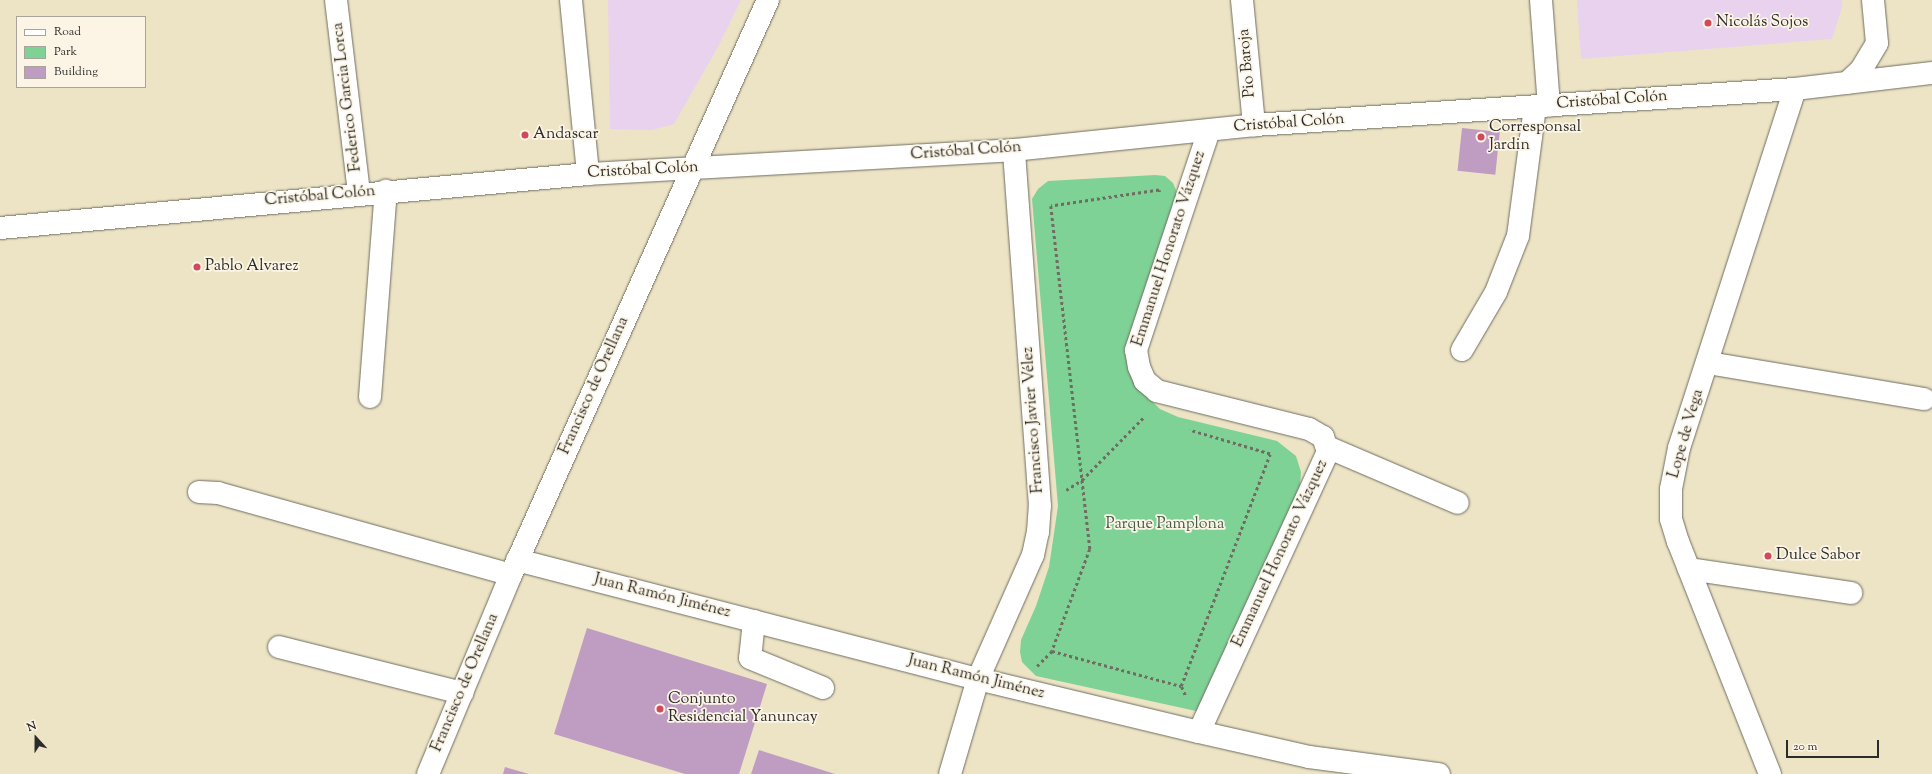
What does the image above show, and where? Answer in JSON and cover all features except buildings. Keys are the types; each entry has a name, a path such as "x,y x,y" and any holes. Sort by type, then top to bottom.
{"street":[{"name":"Federico Garcia Lorca","path":"336,0 359,194"},
{"path":"571,0 588,174"},
{"name":"Francisco de Orellana","path":"428,774 514,568 768,0"},
{"name":"Pio Baroja","path":"1242,0 1254,125"},
{"path":"1462,350 1496,292 1518,236 1542,107 1541,0"},
{"path":"1847,83 1864,66 1876,43 1873,0"},
{"name":"Cristóbal Colón","path":"0,228 386,191 588,174 1014,150 1209,131 1254,125 1795,90 1932,73"},
{"name":"Lope de Vega","path":"1770,774 1688,569 1671,519 1671,489 1679,448 1708,363 1795,90"},
{"name":"Emmanuel Honorato Vázquez","path":"1199,732 1327,458 1327,447 1323,437 1309,429 1157,391 1145,381 1138,367 1136,350 1209,131"},
{"name":"Francisco Javier Vélez","path":"950,774 978,679 1033,555 1038,532 1040,506 1014,150"},
{"path":"370,396 386,191"},
{"path":"1708,363 1924,399"},
{"path":"1327,447 1458,503"},
{"name":"Juan Ramón Jiménez","path":"199,492 218,493 514,568 754,621 978,679 1199,732 1306,766 1439,774"},
{"path":"1688,569 1852,593"},
{"path":"754,621 750,658 823,688"},
{"path":"279,647 462,693"}],"path":[{"path":"1157,198 1159,190 1051,206 1090,549 1052,651 1181,686 1270,454 1182,427"},
{"path":"1040,506 1082,480 1145,416 1173,396"},
{"path":"1141,410 1145,416 1152,418"}],"shaded area":[{"path":"608,0 741,0 719,45 674,124 652,130 610,129"},
{"name":"Nicolás Sojos","path":"1577,0 1842,0 1842,7 1832,39 1581,59"}],"green space":[{"name":"Parque Pamplona","path":"1155,175 1165,176 1173,183 1179,197 1131,337 1147,396 1160,409 1178,417 1277,441 1296,456 1301,472 1300,486 1206,706 1196,711 1036,676 1022,662 1020,652 1021,640 1036,606 1049,567 1058,506 1032,199 1038,189 1048,181"}],"place":[{"name":"Nicolás Sojos","path":"1708,23"},
{"name":"Andascar","path":"525,135"},
{"name":"Corresponsal Jardin","path":"1481,137"},
{"name":"Pablo Alvarez","path":"197,267"},
{"name":"Dulce Sabor","path":"1768,556"},
{"name":"Conjunto Residencial Yanuncay","path":"660,709"}]}
